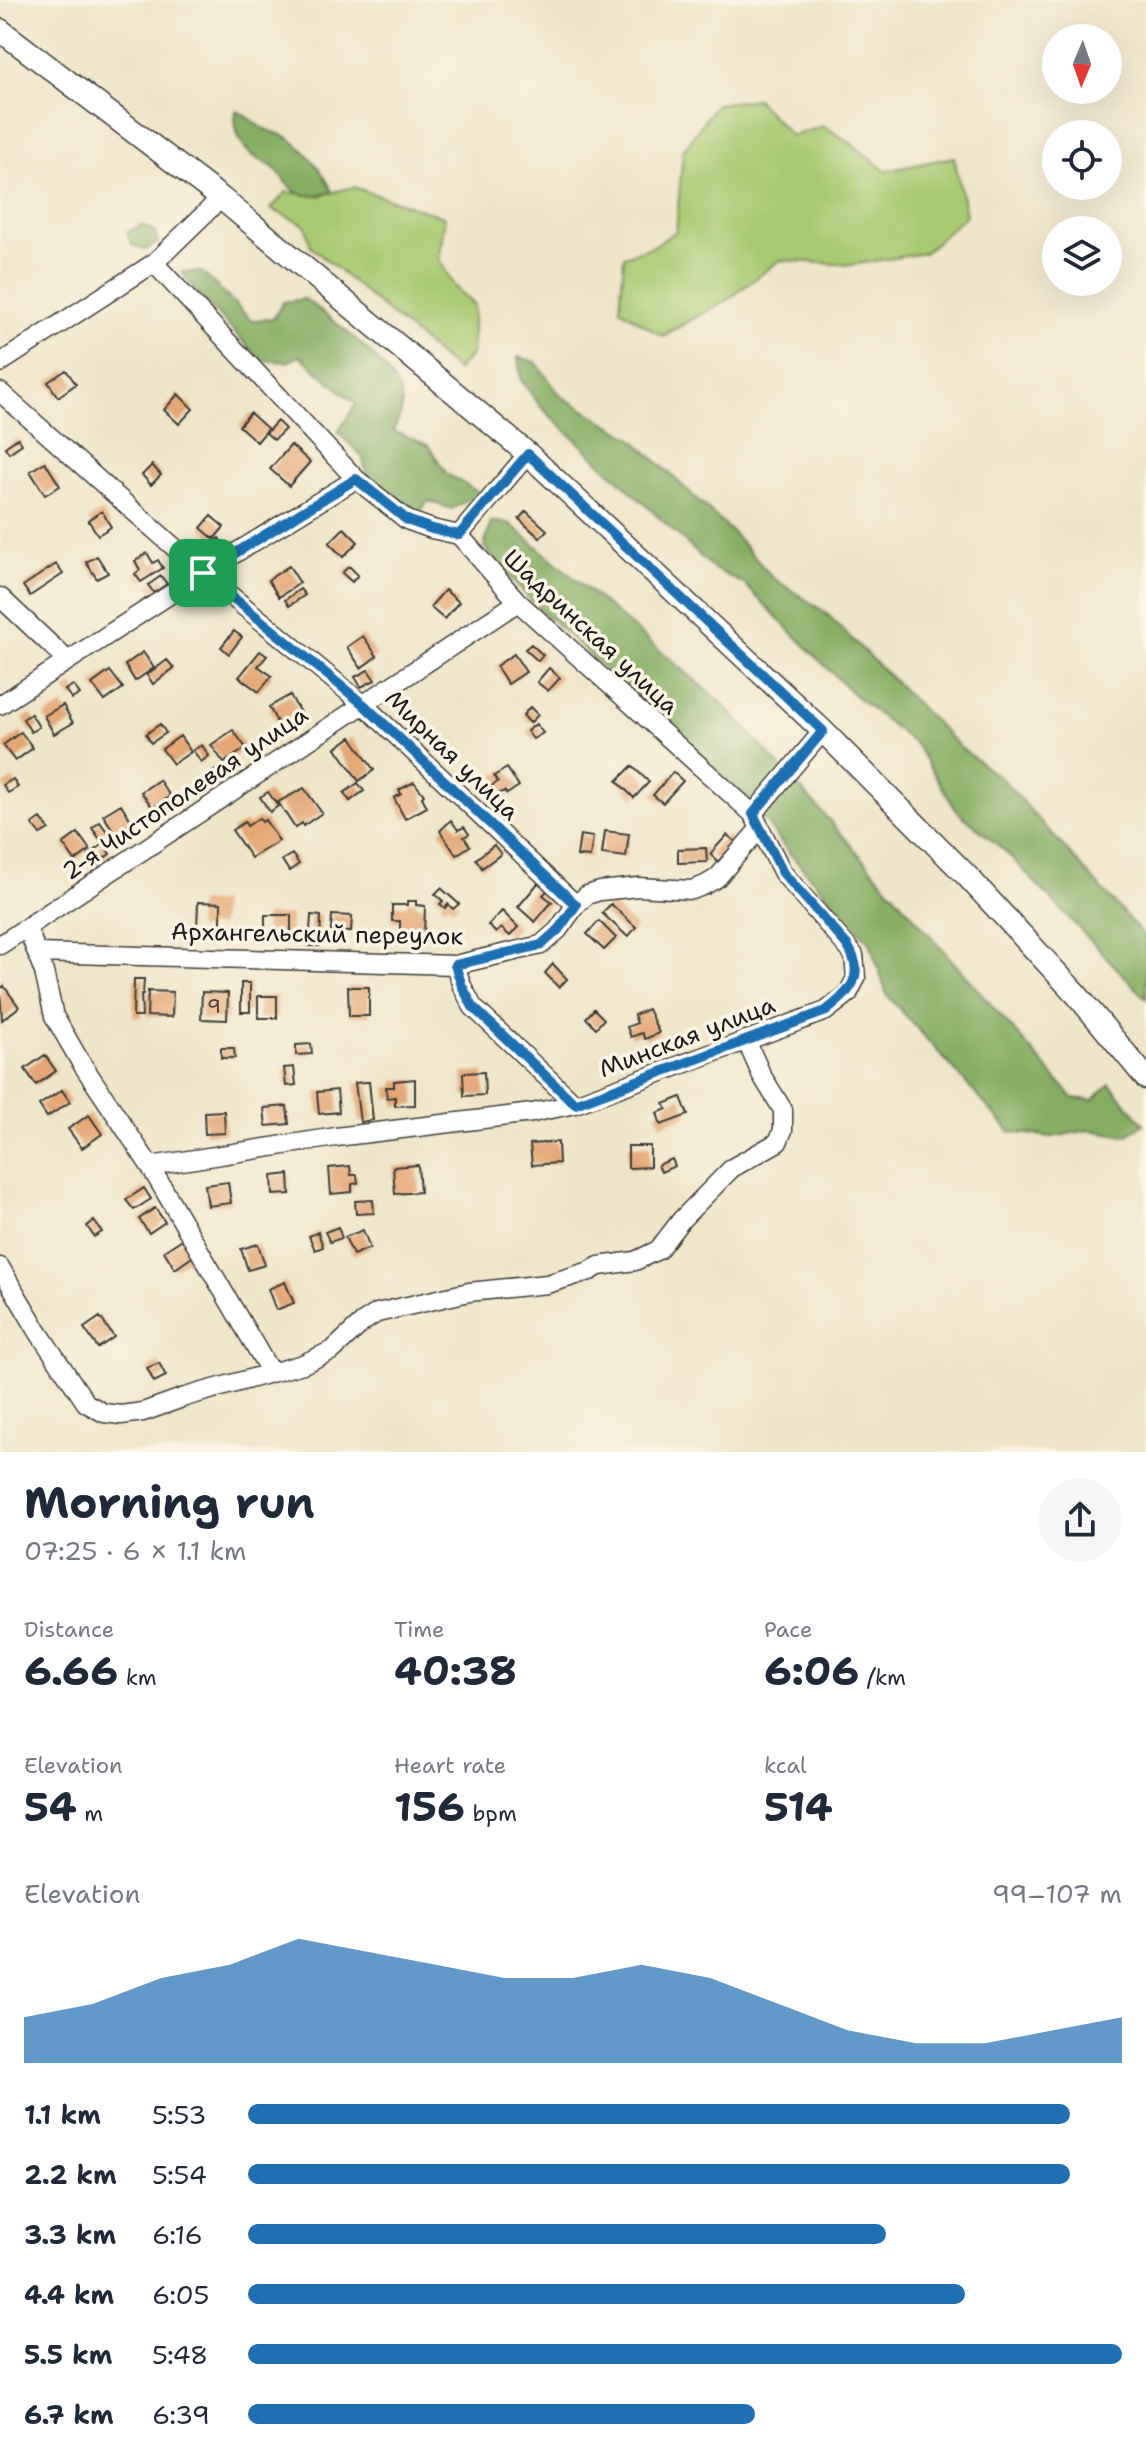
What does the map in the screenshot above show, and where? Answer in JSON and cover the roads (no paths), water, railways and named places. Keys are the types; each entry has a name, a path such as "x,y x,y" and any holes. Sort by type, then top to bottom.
{"main road":[{"path":"0,30 221,198 528,454 823,731 998,909 1077,995 1146,1078"}],"street":[{"path":"0,363 154,263 221,198"},
{"path":"154,263 356,479 407,520 459,535 528,454"},
{"name":"Мирная улица","path":"0,392 203,573 363,704 576,905"},
{"path":"0,705 203,573 356,479"},
{"name":"Шадринская улица","path":"459,535 518,602 756,821"},
{"name":"2-я Чистополевая улица","path":"0,945 518,602"},
{"path":"3,604 68,661"},
{"path":"576,905 587,895 600,891 638,887 692,890 717,878 823,731"},
{"name":"Минская улица","path":"150,1166 336,1137 532,1113 575,1104 826,1011 848,994 856,978 854,955 783,873 756,821"},
{"name":"Архангельский переулок","path":"37,953 455,965 541,945 558,930 576,905"},
{"path":"27,927 44,972 54,1016 150,1166 271,1373"},
{"path":"455,965 473,1007 575,1104"},
{"path":"0,1267 86,1403 104,1413 121,1415 143,1412 303,1364 333,1350 377,1313 469,1292 547,1284 599,1266 635,1261 658,1250 682,1219 732,1168 778,1142 783,1130 783,1110 762,1076 746,1040"}]}
